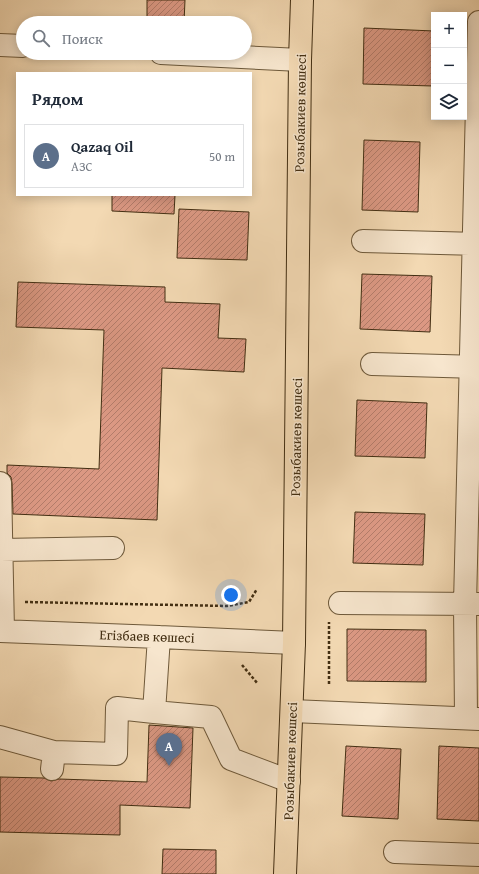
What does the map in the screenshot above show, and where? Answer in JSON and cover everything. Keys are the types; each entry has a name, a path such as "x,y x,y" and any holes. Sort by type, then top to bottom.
{"main road":[{"name":"Розыбакиев көшесі","path":"285,874 294,643 300,60 302,0"}],"street":[{"path":"292,711 472,719 479,22"},
{"path":"0,45 16,46"},
{"path":"252,58 300,60"},
{"path":"363,241 476,244"},
{"path":"372,364 475,367"},
{"path":"0,483 2,631"},
{"path":"1,550 112,548"},
{"path":"335,612 472,604"},
{"name":"Егізбаев көшесі","path":"2,631 294,643"},
{"path":"154,712 159,637"},
{"path":"0,737 53,761 116,754 117,708 211,717 230,759 289,781"},
{"path":"395,852 479,855"}],"path":[{"path":"2,602 227,606 249,602 257,589"},
{"path":"329,684 335,612"},
{"path":"236,664 242,665 258,684"}],"building":[{"path":"147,0 185,0 184,16 147,16"},
{"path":"364,28 431,31 431,86 363,84"},
{"path":"364,140 420,142 418,212 362,210"},
{"path":"112,196 175,196 174,214 112,211"},
{"path":"179,209 249,212 247,260 177,258"},
{"path":"362,274 432,276 430,332 360,329"},
{"path":"18,282 165,287 165,302 220,304 218,338 246,339 244,372 162,368 157,520 13,514 12,483 11,477 7,473 7,465 99,469 104,330 16,327"},
{"path":"357,400 427,403 425,458 355,456"},
{"path":"355,512 425,514 423,565 353,563"},
{"path":"347,629 426,630 426,682 347,681"},
{"path":"149,725 193,728 190,808 120,805 120,835 0,832 0,777 44,778 51,781 59,779 147,782"},
{"path":"346,746 401,749 398,819 342,816"},
{"path":"439,746 479,748 479,821 437,819"},
{"path":"163,849 216,850 216,874 162,874"}],"place":[{"name":"Qazaq Oil","path":"169,766"}]}
